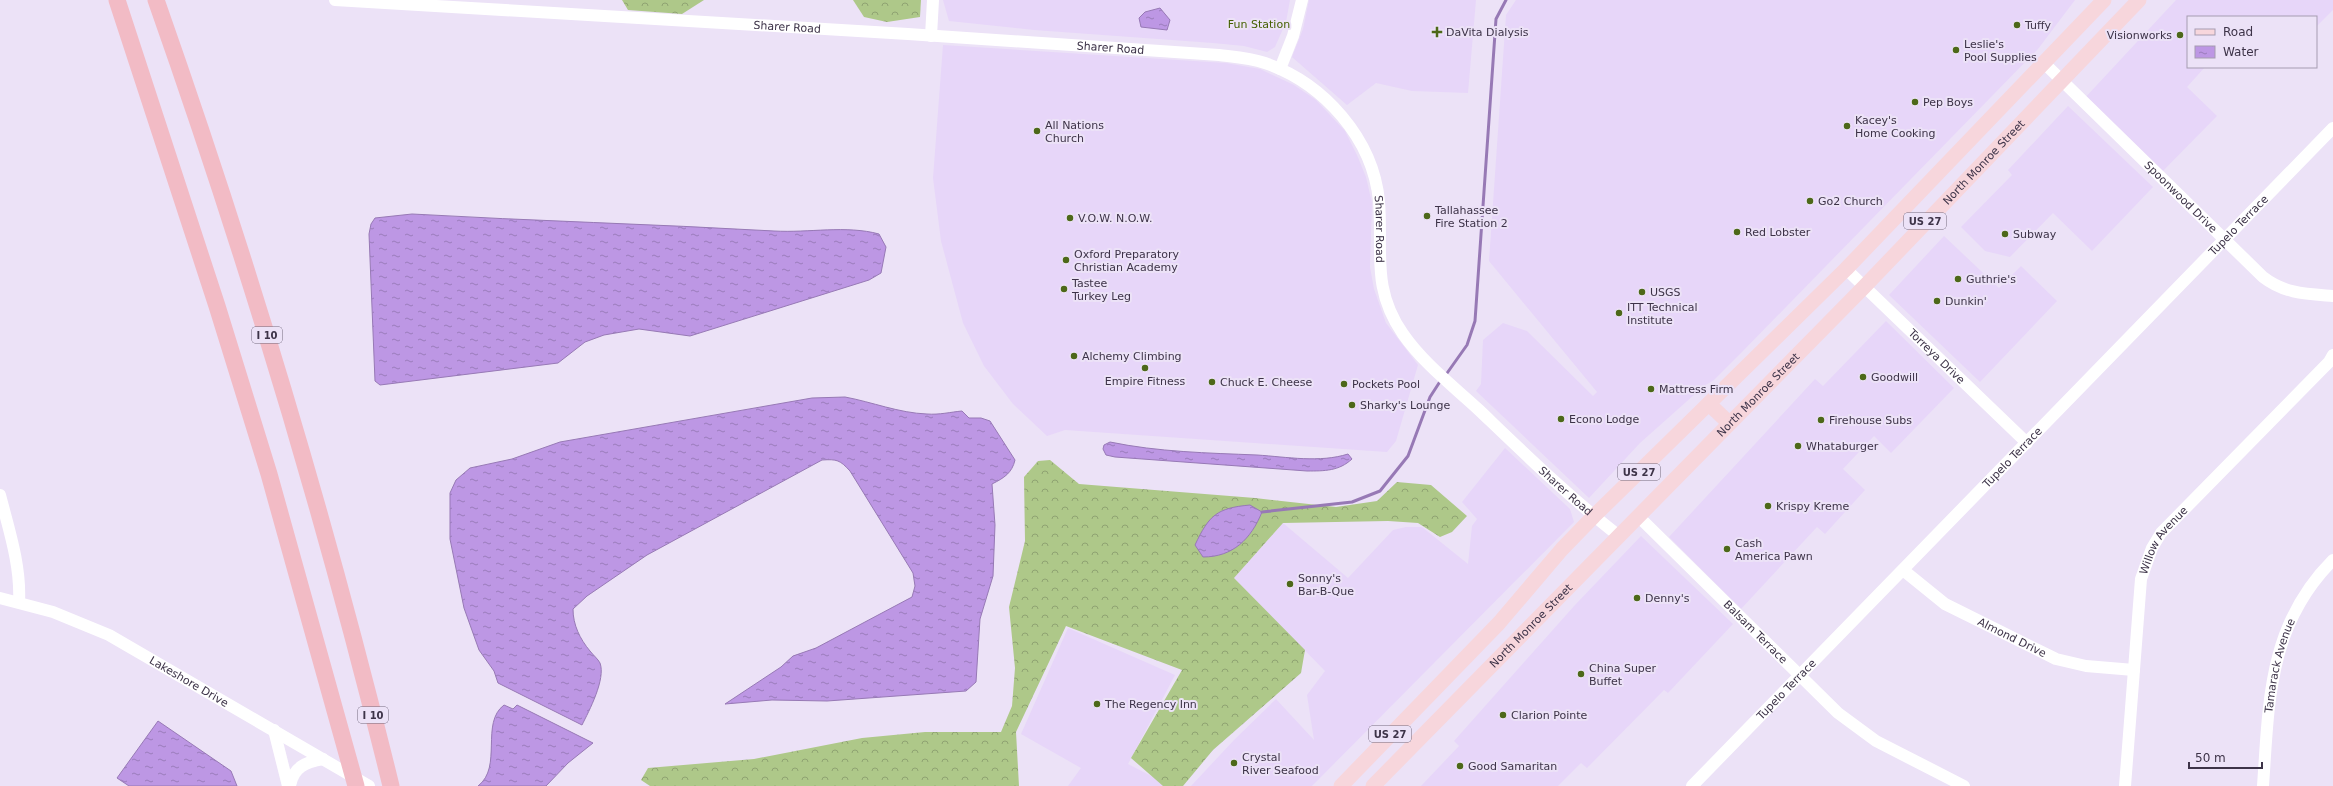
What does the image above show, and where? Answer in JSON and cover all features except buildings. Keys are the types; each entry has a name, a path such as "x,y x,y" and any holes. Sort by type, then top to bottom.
{"highway":[{"path":"117,0 217,306 265,460 356,786"},
{"name":"I 10","path":"156,0 232,225 286,396 384,754 391,786"}],"main road":[{"name":"US 27","path":"1344,785 1358,767 1479,643 1594,516 1846,269 2045,64 2104,0"},
{"name":"North Monroe Street","path":"1373,786 1864,287 2139,0"},
{"path":"1948,164 1966,180"},
{"path":"1709,404 1730,422"},
{"path":"1479,643 1496,661"},
{"path":"1462,661 1476,681"},
{"path":"1358,767 1373,786"}],"street":[{"name":"Sharer Road","path":"335,0 1219,55 1245,58 1280,69 1304,82 1329,102 1346,120 1362,146 1370,164 1379,200 1379,268 1384,293 1400,330 1425,359 1460,392 1594,516 1619,536"},
{"path":"931,36 933,0"},
{"path":"1280,69 1293,36 1302,0"},
{"path":"2080,25 2092,0"},
{"name":"Spoonwood Drive","path":"2045,64 2274,285 2298,294 2333,296"},
{"name":"Tupelo Terrace","path":"1692,786 2226,240 2333,128"},
{"name":"Torreya Drive","path":"1846,269 2027,443"},
{"name":"Willow Avenue","path":"2125,786 2141,579 2152,548 2158,538 2333,355"},
{"path":"0,495 16,559 20,585 19,602"},
{"name":"Balsam Terrace","path":"1638,516 1838,713 1876,742 1964,786"},
{"name":"Tamarack Avenue","path":"2263,786 2271,688 2283,637 2297,607 2333,560"},
{"name":"Almond Drive","path":"1903,570 1945,604 2056,659 2086,666 2134,670"},
{"name":"Lakeshore Drive","path":"0,598 59,614 109,635 369,786"},
{"path":"274,730 289,786"},
{"path":"289,786 292,776 298,768 309,761 323,759"}],"shaded area":[{"name":"Fun Station","path":"943,0 1290,0 1286,22 1275,47 1267,52 1244,46 1034,30 949,21"},
{"path":"1309,0 1476,0 1468,93 1412,91 1376,83 1347,105 1292,57 1303,29"},
{"path":"1516,0 2075,0 2038,49 1714,380 1704,386 1640,443 1589,498 1476,391 1481,384 1483,340 1503,323 1527,331 1593,396 1597,392 1489,261 1506,15"},
{"path":"2176,0 2333,0 2333,10 2317,26 2317,16 2187,16 2187,68 2204,68 2187,87 2217,116 2159,175 2082,101"},
{"path":"943,45 1226,63 1260,69 1294,85 1316,100 1345,131 1366,177 1372,203 1370,267 1374,289 1386,323 1418,365 1396,441 1387,452 1065,430 1047,436 1013,404 984,366 963,323 941,241 933,178"},
{"path":"2068,106 2153,187 2092,251 2053,213 2010,257 1985,251 1961,227 2012,175 2008,170"},
{"path":"1944,236 1999,288 2021,266 2057,301 1980,382 1889,295"},
{"path":"1886,321 1954,388 1891,453 1874,436 1843,469 1865,490 1825,534 1817,527 1741,609 1669,537 1815,379 1823,386"},
{"path":"1505,448 1570,509 1574,522 1312,786 1191,786 1234,740 1276,699 1314,740 1307,695 1325,671 1234,578 1283,523 1348,578 1393,530 1406,527 1422,527 1468,564 1472,526 1477,519 1462,502"},
{"path":"1641,536 1733,624 1668,693 1664,690 1587,768 1581,763 1558,786 1421,786 1459,746 1454,741 1575,605"},
{"name":"The Regency Inn","path":"1068,628 1175,675 1128,764 1159,780 1166,786 1068,786 1081,768 1021,734"}],"green space":[{"path":"622,0 704,0 682,14 628,10"},
{"path":"853,0 921,0 920,17 887,22 864,17"},
{"path":"1050,460 1079,484 1255,498 1336,507 1377,501 1397,482 1431,485 1467,516 1452,532 1440,537 1418,523 1388,521 1283,523 1234,578 1305,650 1301,673 1213,750 1183,786 1163,786 1131,758 1182,670 1066,626 1016,732 1019,786 650,786 641,780 648,768 754,759 862,738 925,732 1001,732 1012,706 1015,668 1009,607 1025,541 1024,477 1038,461"}],"water":[{"path":"1160,8 1170,20 1167,30 1141,27 1139,18 1145,12"},
{"path":"412,214 774,231 854,230 879,234 886,247 881,273 869,280 690,336 639,329 604,335 585,342 558,363 380,385 375,381 369,234 371,224 375,218"},
{"path":"845,397 896,410 917,413 936,414 962,411 969,418 981,418 990,421 1015,460 1010,472 992,484 995,525 993,576 980,619 976,682 966,691 827,701 772,700 725,704 781,667 793,656 816,648 912,597 915,586 913,573 850,471 841,462 831,460 822,460 647,555 587,596 573,609 574,621 580,637 600,663 601,670 601,677 596,695 582,725 498,683 494,671 479,650 464,608 450,539 450,493 456,480 470,468 512,459 560,442 812,398"},
{"path":"1110,442 1165,450 1303,459 1337,457 1348,454 1352,459 1337,468 1307,471 1115,457 1106,455 1103,449 1104,445"},
{"path":"1250,505 1262,512 1258,522 1240,545 1223,554 1203,557 1195,545 1210,520 1215,515 1229,508"},
{"path":"504,705 513,709 517,705 593,743 568,763 546,786 478,786 485,778 489,768 493,723 497,713"},
{"path":"158,721 231,771 237,786 129,786 117,778"}],"waterway":[{"path":"1445,376 1467,345 1475,321 1496,19 1506,0"},
{"path":"1262,512 1352,502 1380,491 1408,456 1430,397 1441,380"}],"place":[{"name":"Tuffy","path":"2017,25"},
{"name":"DaVita Dialysis","path":"1437,32"},
{"name":"Visionworks","path":"2180,35"},
{"name":"Leslie's Pool Supplies","path":"1956,50"},
{"name":"Pep Boys","path":"1915,102"},
{"name":"Kacey's Home Cooking","path":"1847,126"},
{"name":"All Nations Church","path":"1037,131"},
{"name":"Go2 Church","path":"1810,201"},
{"name":"Tallahassee Fire Station 2","path":"1427,216"},
{"name":"V.O.W. N.O.W.","path":"1070,218"},
{"name":"Red Lobster","path":"1737,232"},
{"name":"Subway","path":"2005,234"},
{"name":"Oxford Preparatory Christian Academy","path":"1066,260"},
{"name":"Guthrie's","path":"1958,279"},
{"name":"Tastee Turkey Leg","path":"1064,289"},
{"name":"USGS","path":"1642,292"},
{"name":"Dunkin'","path":"1937,301"},
{"name":"ITT Technical Institute","path":"1619,313"},
{"name":"Alchemy Climbing","path":"1074,356"},
{"name":"Empire Fitness","path":"1145,368"},
{"name":"Goodwill","path":"1863,377"},
{"name":"Chuck E. Cheese","path":"1212,382"},
{"name":"Pockets Pool","path":"1344,384"},
{"name":"Mattress Firm","path":"1651,389"},
{"name":"Sharky's Lounge","path":"1352,405"},
{"name":"Econo Lodge","path":"1561,419"},
{"name":"Firehouse Subs","path":"1821,420"},
{"name":"Whataburger","path":"1798,446"},
{"name":"Krispy Kreme","path":"1768,506"},
{"name":"Cash America Pawn","path":"1727,549"},
{"name":"Sonny's Bar-B-Que","path":"1290,584"},
{"name":"Denny's","path":"1637,598"},
{"name":"China Super Buffet","path":"1581,674"},
{"name":"The Regency Inn","path":"1097,704"},
{"name":"Clarion Pointe","path":"1503,715"},
{"name":"Crystal River Seafood","path":"1234,763"},
{"name":"Good Samaritan","path":"1460,766"}]}
